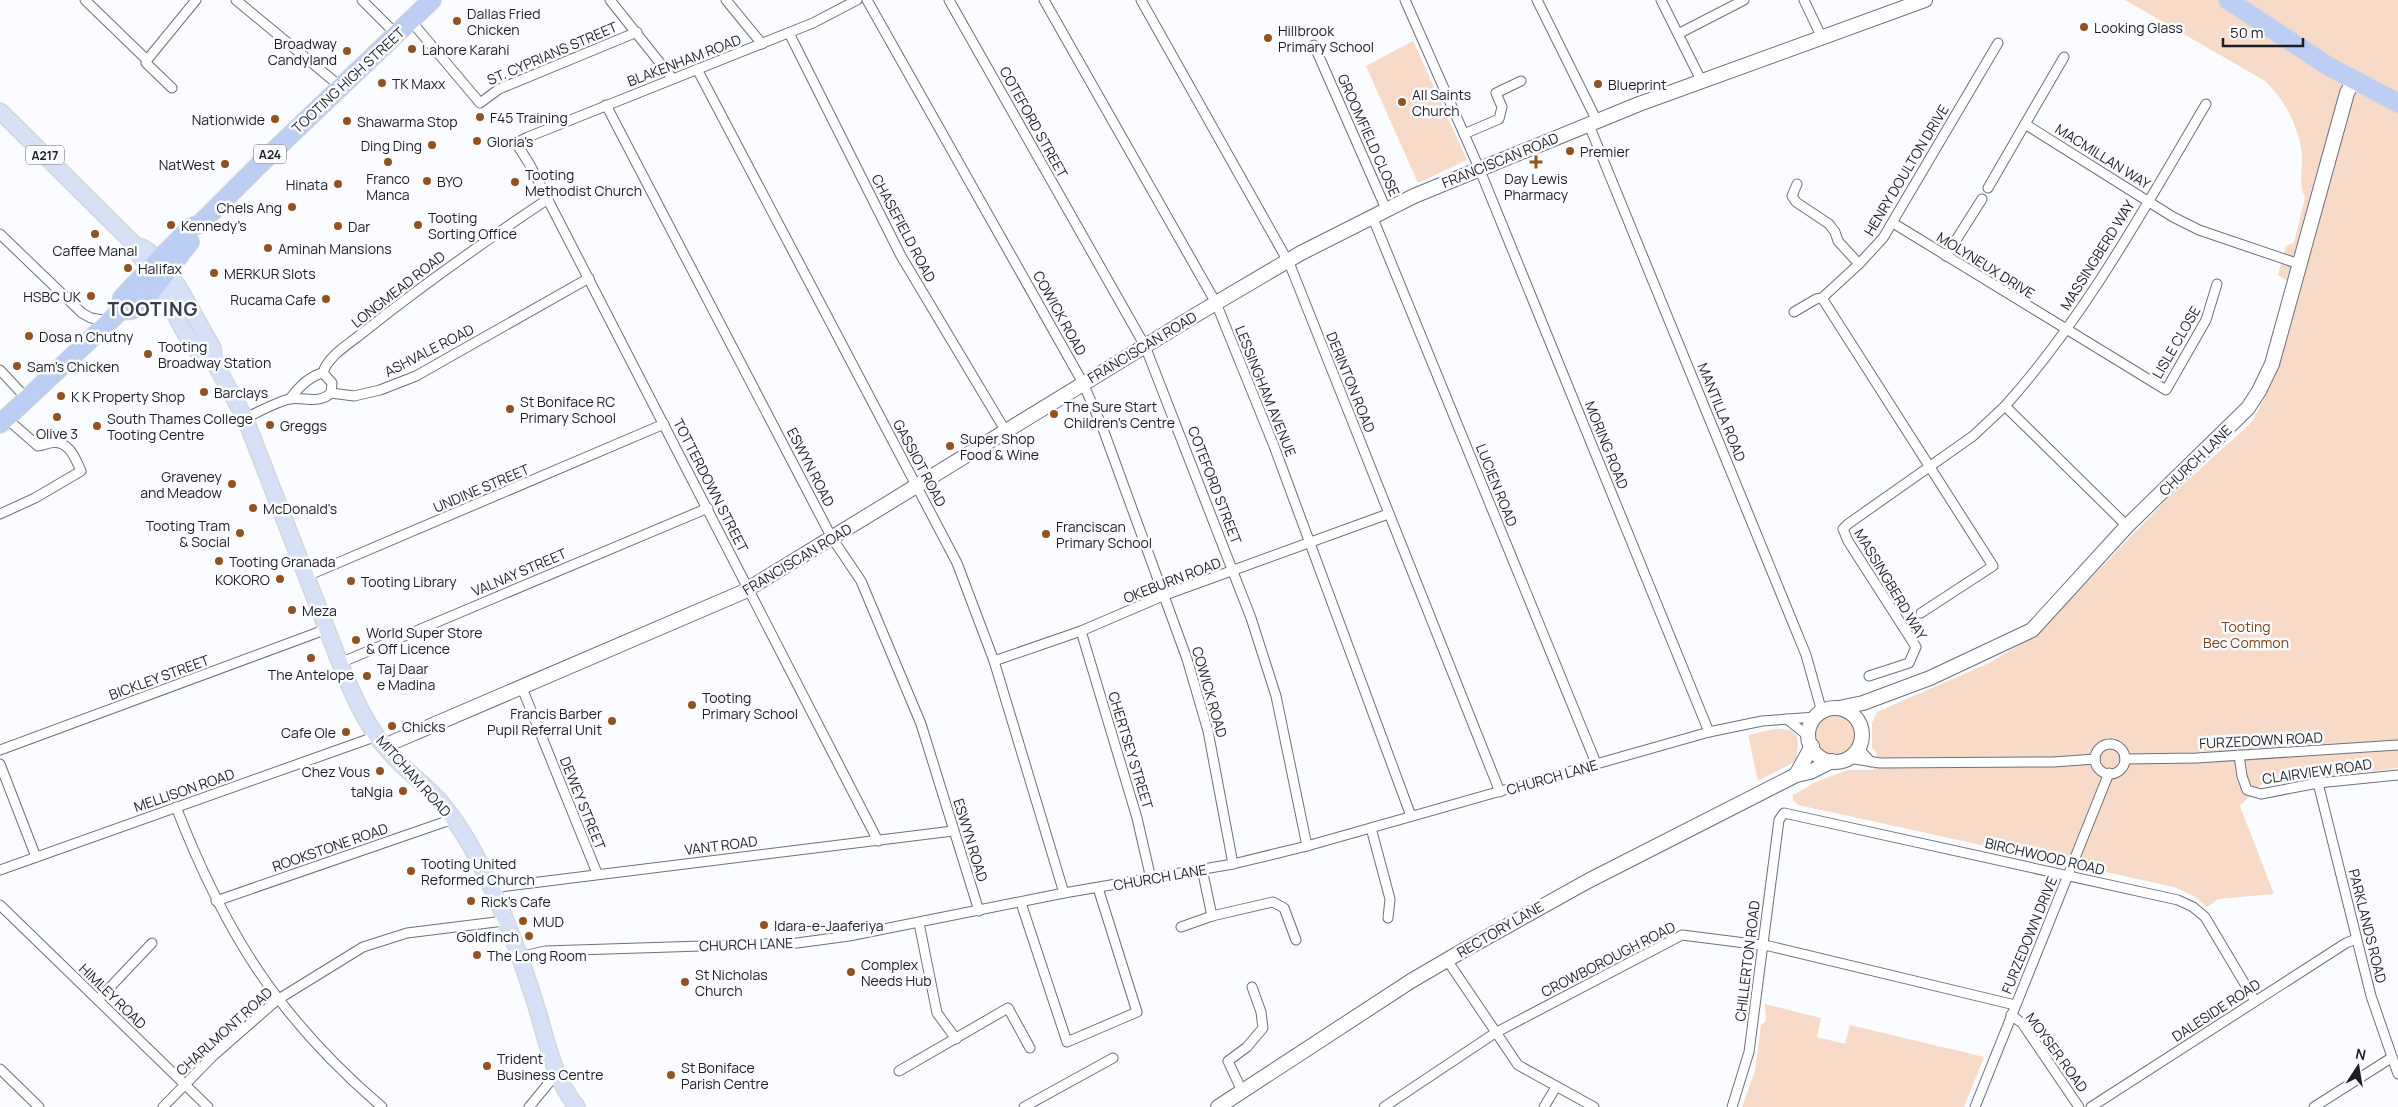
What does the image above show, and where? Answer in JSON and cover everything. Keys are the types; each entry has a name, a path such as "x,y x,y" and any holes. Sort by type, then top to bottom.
{"highway":[{"name":"A24","path":"411,21 432,0"},
{"path":"2228,0 2328,66 2398,103"},
{"name":"TOOTING HIGH STREET","path":"3,421 115,316 122,298 158,270 199,233 200,224 260,164 411,21"}],"main road":[{"name":"FRANCISCAN ROAD","path":"381,741 522,688 750,589 1083,382 1288,260 1386,209 1479,168 1593,123 1925,0"},
{"name":"CHURCH LANE","path":"1839,708 1863,704 1930,678 2032,630 2127,526 2248,408 2259,391 2272,364 2347,93 2354,80"},
{"name":"A217","path":"0,111 135,245 137,252 158,270"},
{"name":"MITCHAM ROAD","path":"158,270 213,348 214,362 244,418 356,703 381,741 439,800 453,819 482,868 519,957 557,1074 577,1107"},
{"path":"1858,720 1863,704"},
{"path":"1796,775 1810,741 1810,726 1819,714 1839,708 1850,712 1858,720 1862,735 1858,748 1848,758 1832,761 1818,755 1810,741"},
{"name":"RECTORY LANE","path":"1218,1107 1447,960 1588,880 1796,775 1810,772 1832,761"}],"street":[{"path":"85,0 147,60 146,63 172,88"},
{"path":"147,60 196,0"},
{"path":"236,0 341,87"},
{"path":"362,0 397,35"},
{"path":"610,0 672,78"},
{"path":"726,0 762,44"},
{"name":"COWICK ROAD","path":"867,0 1083,382 1103,429 1165,595 1208,731 1233,864"},
{"name":"COTEFORD STREET","path":"949,0 1145,346 1251,618 1276,696 1307,846"},
{"name":"LESSINGHAM AVENUE","path":"1044,0 1216,303 1310,542 1411,816"},
{"name":"DERINTON ROAD","path":"1141,0 1288,260 1500,792"},
{"name":"MORING ROAD","path":"1405,0 1479,168 1708,732"},
{"name":"MANTILLA ROAD","path":"1537,0 1593,123 1803,646 1819,714"},
{"path":"1661,0 1702,82"},
{"path":"1678,34 1744,0"},
{"path":"1804,0 1822,38"},
{"name":"BLAKENHAM ROAD","path":"519,143 528,137 672,78 789,34 827,17 854,1"},
{"name":"ST. CYPRIANS STREET","path":"411,21 480,102 499,89 636,32"},
{"name":"CHASEFIELD ROAD","path":"789,34 901,256 1005,430"},
{"name":"HENRY DOULTON DRIVE","path":"1794,312 1816,299 1822,298 1859,264 1883,238 1998,43"},
{"name":"GROOMFIELD CLOSE","path":"1314,45 1386,209"},
{"path":"1988,188 2064,57"},
{"name":"GASSIOT ROAD","path":"697,69 957,563 994,661 1064,893"},
{"path":"1464,134 1499,119 1502,107 1496,93 1521,80"},
{"name":"MACMILLAN WAY","path":"2025,124 2148,200 2206,104"},
{"name":"ESWYN ROAD","path":"606,105 832,538 861,581 921,724 979,911"},
{"name":"TOTTERDOWN STREET","path":"519,143 518,146 589,278 878,841"},
{"path":"1797,184 1792,196 1796,202 1828,224 1835,232 1838,241 1859,264"},
{"name":"LONGMEAD ROAD","path":"290,399 297,389 316,376 323,374 330,360 382,316 476,247 548,199"},
{"path":"1946,256 1982,199"},
{"name":"MASSINGBERD WAY","path":"1869,676 1909,663 1916,647 1844,534 1843,529 1973,436 2005,406 2037,370 2066,330 2148,200 2199,230 2299,264"},
{"name":"LUCIEN ROAD","path":"1372,216 1596,764"},
{"name":"MOLYNEUX DRIVE","path":"1893,223 2066,330"},
{"path":"0,234 82,313 91,318 115,316"},
{"name":"ASHVALE ROAD","path":"244,418 290,399 310,400 326,397 331,393 354,396 380,390 416,376 589,278"},
{"name":"LISLE CLOSE","path":"2066,330 2166,390 2206,320 2217,284"},
{"path":"1822,298 1928,468 1992,566 1921,613"},
{"path":"0,370 27,398"},
{"path":"323,374 332,383 331,393"},
{"path":"2005,406 2127,526"},
{"path":"0,514 35,498 81,471 74,455 67,447 55,443 38,446 3,421"},
{"name":"UNDINE STREET","path":"307,576 664,424"},
{"name":"VALNAY STREET","path":"340,663 708,508"},
{"name":"OKEBURN ROAD","path":"994,661 1081,631 1165,595 1233,572 1388,514"},
{"name":"BICKLEY STREET","path":"0,750 327,629"},
{"name":"CHERTSEY STREET","path":"1081,631 1137,818 1151,879"},
{"name":"DEWEY STREET","path":"522,688 597,873"},
{"name":"CHURCH LANE","path":"519,957 545,951 797,943 919,923 1064,893 1233,864 1307,846 1708,732 1762,721 1819,714"},
{"path":"1787,719 1810,741"},
{"name":"MELLISON ROAD","path":"0,870 176,807 381,741"},
{"path":"2112,744 2123,750 2125,759 2121,768 2109,774 2098,767 2095,759 2098,749 2112,744"},
{"name":"FURZEDOWN ROAD","path":"2125,759 2398,746"},
{"path":"1858,748 1871,762"},
{"name":"CLAIRVIEW ROAD","path":"2239,755 2242,776 2247,790 2260,794 2318,783 2398,775"},
{"path":"1848,758 1871,762 2053,762 2095,759"},
{"path":"0,764 36,857"},
{"name":"FURZEDOWN DRIVE","path":"1974,1107 2109,774"},
{"name":"PARKLANDS ROAD","path":"2318,783 2371,996 2398,1074"},
{"path":"176,807 216,902 239,943 277,1000 326,1054 382,1107"},
{"name":"BIRCHWOOD ROAD","path":"1780,816 1788,812 2168,897 2193,907 2210,925 2255,1001"},
{"name":"CHILLERTON ROAD","path":"1732,1107 1749,1052 1780,816"},
{"name":"ROOKSTONE ROAD","path":"216,902 453,819"},
{"path":"1370,828 1390,899 1388,918"},
{"name":"VANT ROAD","path":"491,888 597,873 954,831"},
{"path":"1202,869 1212,916"},
{"path":"1021,902 1068,1042 1137,1012 1098,888"},
{"path":"1181,927 1212,916 1274,902 1284,908 1296,940"},
{"name":"HIMLEY ROAD","path":"0,905 208,1107"},
{"name":"CHARLMONT ROAD","path":"163,1107 214,1055 277,1000 363,947 386,938 429,929 504,921"},
{"path":"919,923 937,1013 956,1039"},
{"name":"CROWBOROUGH ROAD","path":"1384,1107 1495,1033 1682,935 1763,945 2015,1005"},
{"name":"DALESIDE ROAD","path":"2091,1107 2255,1001 2356,939"},
{"path":"98,1000 152,944"},
{"path":"1447,960 1518,1065 1594,1107"},
{"path":"1242,1091 1228,1061 1247,1046 1263,1028 1261,1012 1252,987"},
{"path":"900,1071 1008,1008 1030,1048"},
{"name":"MOYSER ROAD","path":"2011,1015 2022,1023 2079,1107"},
{"path":"1024,1107 1113,1058"},
{"path":"2314,1107 2391,1058"},
{"path":"0,1069 39,1107"},
{"path":"529,1107 557,1074"},
{"path":"1544,1107 1556,1087"}],"green space":[{"name":"Tooting Bec Common","path":"2125,0 2398,0 2398,768 2261,785 2240,806 2274,894 2218,899 2207,907 2194,896 2174,887 1798,805 1793,800 1793,795 1818,781 1848,770 1873,770 1877,754 1872,747 1872,723 1877,712 1989,663 2036,635 2170,496 2250,424 2267,392 2280,357 2298,287 2278,275 2286,246 2294,243 2305,197 2301,183 2302,155 2298,134 2285,105 2265,81"},
{"path":"1413,41 1467,160 1418,183 1366,66"},
{"path":"1839,713 1847,716 1853,722 1856,734 1853,746 1847,752 1831,755 1823,752 1817,746 1814,730 1817,722 1823,716"},
{"path":"1784,729 1797,736 1796,761 1758,781 1748,735"},
{"path":"1765,1004 1821,1018 1817,1037 1845,1044 1850,1025 1984,1057 1964,1107 1742,1107 1755,1071 1761,1025 1766,1021"}],"place":[{"name":"Dallas Fried Chicken","path":"457,21"},
{"name":"Looking Glass","path":"2084,27"},
{"name":"Hillbrook Primary School","path":"1268,38"},
{"name":"Lahore Karahi","path":"412,49"},
{"name":"Broadway Candyland","path":"347,51"},
{"name":"TK Maxx","path":"382,83"},
{"name":"Blueprint","path":"1598,84"},
{"name":"All Saints Church","path":"1402,102"},
{"name":"F45 Training","path":"480,117"},
{"name":"Nationwide","path":"275,119"},
{"name":"Shawarma Stop","path":"347,121"},
{"name":"Gloria’s","path":"477,141"},
{"name":"Ding Ding","path":"432,145"},
{"name":"Premier","path":"1570,151"},
{"name":"Franco Manca","path":"388,162"},
{"name":"Day Lewis Pharmacy","path":"1536,162"},
{"name":"NatWest","path":"225,164"},
{"name":"BYO","path":"427,181"},
{"name":"Tooting Methodist Church","path":"515,182"},
{"name":"Hinata","path":"338,184"},
{"name":"Chels Ang","path":"292,207"},
{"name":"Kennedy’s","path":"171,225"},
{"name":"Tooting Sorting Office","path":"418,225"},
{"name":"Dar","path":"338,226"},
{"name":"Caffee Manal","path":"95,234"},
{"name":"Aminah Mansions","path":"268,248"},
{"name":"Halifax","path":"128,268"},
{"name":"MERKUR Slots","path":"214,273"},
{"name":"HSBC UK","path":"91,296"},
{"name":"Rucama Cafe","path":"326,299"},
{"name":"Dosa n Chutny","path":"29,336"},
{"name":"Tooting Broadway Station","path":"148,354"},
{"name":"Sam's Chicken","path":"17,366"},
{"name":"Barclays","path":"204,392"},
{"name":"K K Property Shop","path":"61,396"},
{"name":"St Boniface RC Primary School","path":"510,409"},
{"name":"The Sure Start Children's Centre","path":"1054,414"},
{"name":"Olive 3","path":"57,417"},
{"name":"Greggs","path":"270,425"},
{"name":"South Thames College Tooting Centre","path":"97,426"},
{"name":"Super Shop Food & Wine","path":"950,446"},
{"name":"Graveney and Meadow","path":"232,484"},
{"name":"McDonald's","path":"253,508"},
{"name":"Tooting Tram & Social","path":"240,533"},
{"name":"Franciscan Primary School","path":"1046,534"},
{"name":"Tooting Granada","path":"219,561"},
{"name":"KOKORO","path":"280,579"},
{"name":"Tooting Library","path":"351,581"},
{"name":"Meza","path":"292,610"},
{"name":"World Super Store & Off Licence","path":"356,640"},
{"name":"The Antelope","path":"311,658"},
{"name":"Taj Daar e Madina","path":"367,676"},
{"name":"Tooting Primary School","path":"692,705"},
{"name":"Francis Barber Pupil Referral Unit","path":"612,721"},
{"name":"Chicks","path":"392,726"},
{"name":"Cafe Ole","path":"346,732"},
{"name":"Chez Vous","path":"380,771"},
{"name":"taNgia","path":"403,791"},
{"name":"Tooting United Reformed Church","path":"411,871"},
{"name":"Rick's Cafe","path":"471,901"},
{"name":"MUD","path":"523,921"},
{"name":"Idara-e-Jaaferiya","path":"764,925"},
{"name":"Goldfinch","path":"529,936"},
{"name":"The Long Room","path":"477,955"},
{"name":"Complex Needs Hub","path":"851,972"},
{"name":"St Nicholas Church","path":"685,982"},
{"name":"Trident Business Centre","path":"487,1066"},
{"name":"St Boniface Parish Centre","path":"671,1075"}],"district":[{"name":"TOOTING","path":"153,309"}]}
